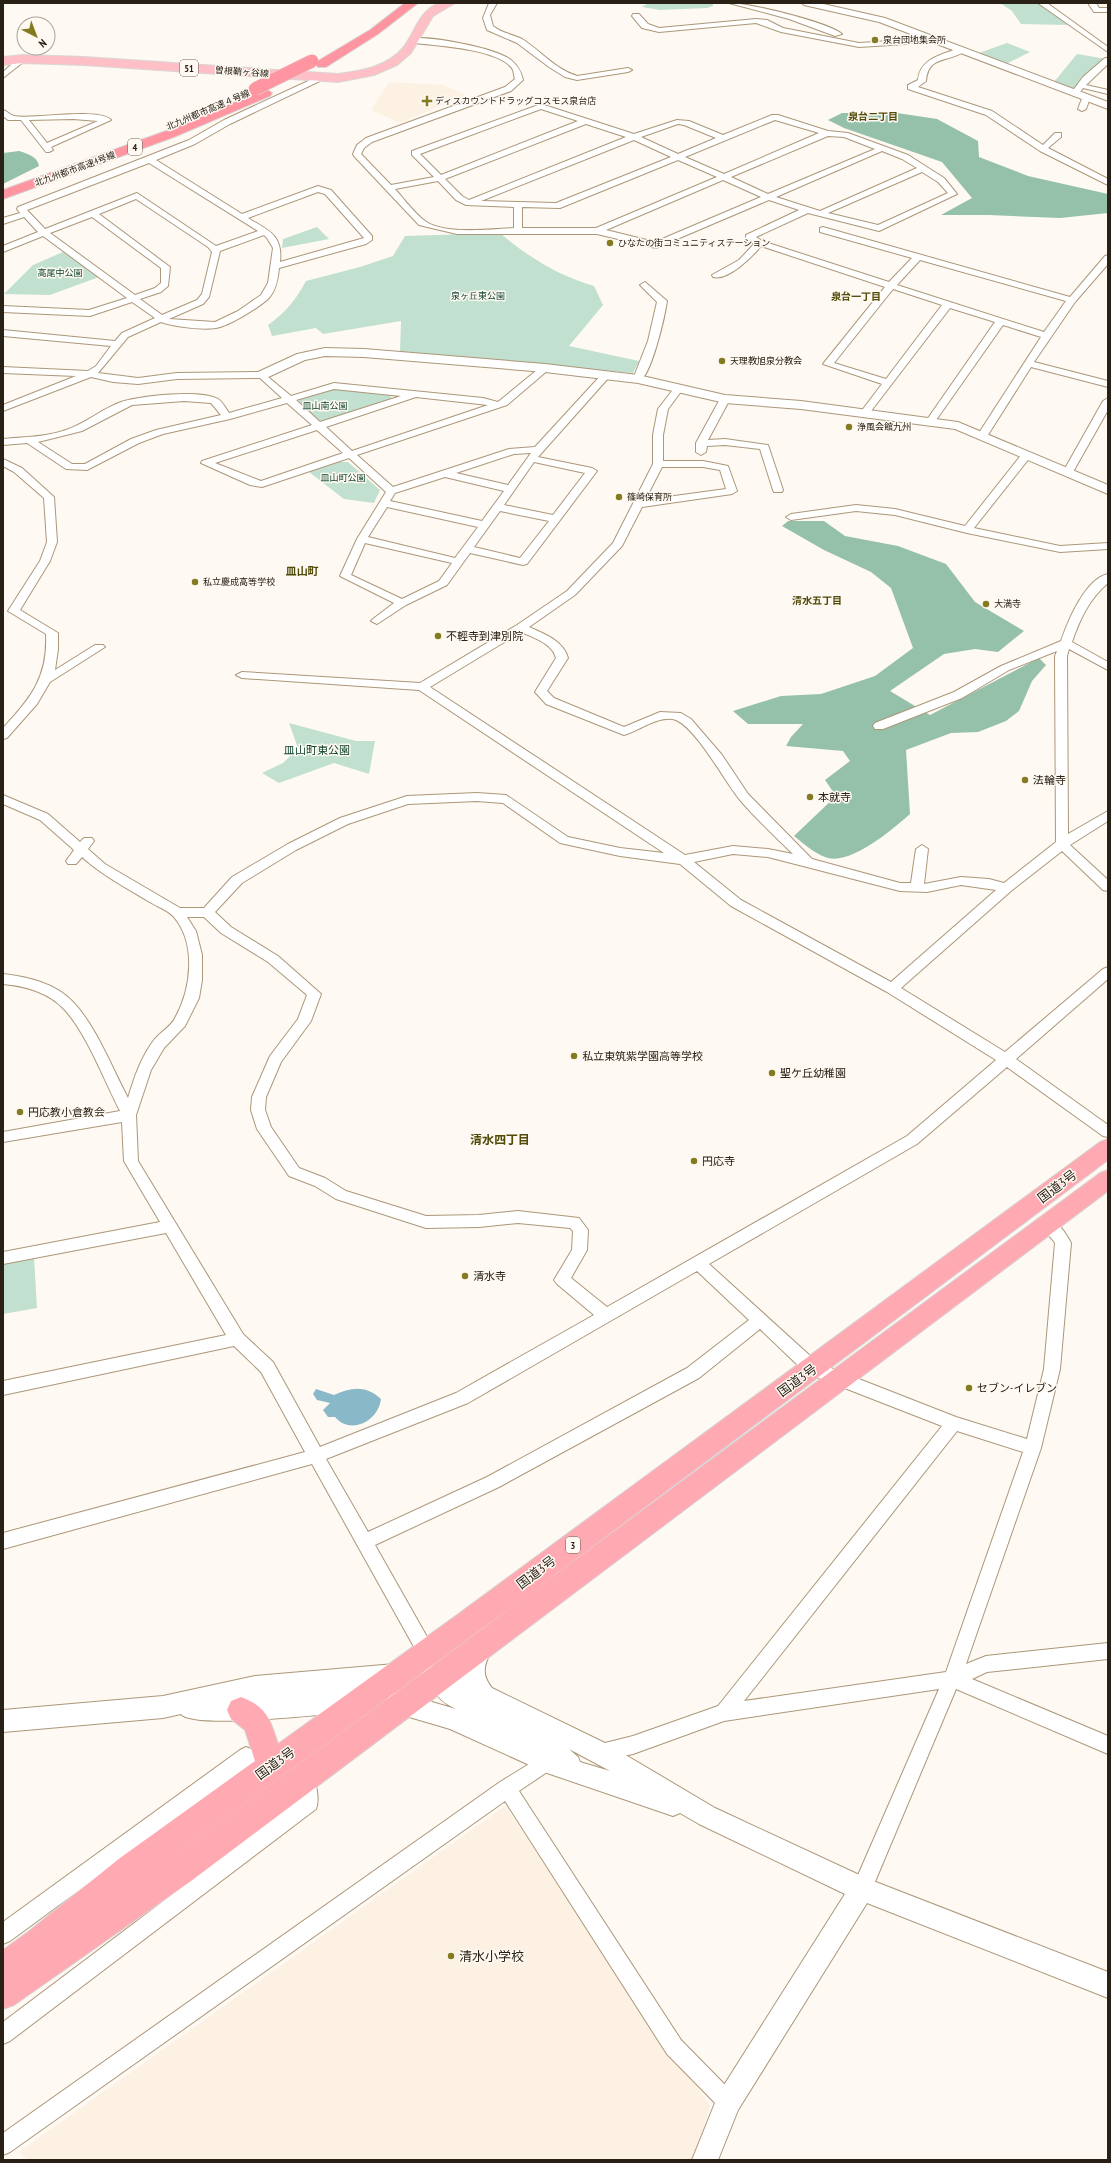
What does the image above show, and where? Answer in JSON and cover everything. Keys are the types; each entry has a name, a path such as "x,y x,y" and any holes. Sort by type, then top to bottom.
{"highway":[{"path":"317,63 343,42 399,3"},
{"path":"317,63 374,32 412,3"},
{"name":"北九州都市高速4号線","path":"3,195 170,134 317,63"},
{"name":"北九州都市高速４号線","path":"3,189 169,127 260,91"},
{"name":"国道3号","path":"3,1994 45,1951 131,1869 452,1634 1108,1148"},
{"name":"国道3号","path":"3,1968 45,1951 180,1870 1047,1226 1108,1179"},
{"path":"241,1710 257,1722 272,1766"}],"main road":[{"name":"曽根鞘ヶ谷線","path":"3,61 23,59 84,61 338,78 359,75 388,66 400,58 412,41 426,16 431,11 449,3"}],"street":[{"path":"493,3 486,12 486,22 490,28 520,42 537,56 570,75 577,78 628,70"},
{"path":"733,3 792,17 870,46"},
{"path":"807,3 882,20 1108,106"},
{"path":"1042,3 1108,50"},
{"path":"1092,3 1097,10 1108,10"},
{"path":"636,16 644,26 659,30 756,21 764,22 781,30 870,46 930,37"},
{"path":"412,41 450,44 497,55 516,66 520,73 519,80 508,89 369,140 360,147 358,154 388,188 422,223 433,228 518,231 597,231 656,245 883,148"},
{"path":"962,50 927,64 922,72 922,81 911,87 989,113 1002,120 1043,149 1108,182"},
{"path":"3,76 23,59"},
{"path":"1075,93 1108,60"},
{"path":"150,160 271,236 277,248 273,283 265,297 224,322 216,324 172,323 163,320 136,298 43,232 21,209 150,160 192,142 227,122 322,78"},
{"path":"1082,86 1108,92"},
{"path":"1082,109 1086,98"},
{"path":"634,137 541,106 415,153 459,198 469,202 557,206 677,156 775,117 827,133 845,135 883,148 924,168 941,180 953,194 879,228 823,212 808,210 768,197 724,178 677,156 634,137"},
{"path":"3,112 11,118 73,117 107,120 47,148 23,118"},
{"path":"388,188 440,178 586,121"},
{"path":"469,202 634,137 677,122 686,123 722,138"},
{"path":"597,231 827,133"},
{"path":"1043,149 1058,135"},
{"path":"823,212 924,168"},
{"path":"243,217 318,189 328,192 369,238 363,242 276,266"},
{"path":"3,249 137,196 211,245 214,250 215,258 206,295 200,302 163,320 125,335 99,368 90,374 3,408"},
{"path":"518,205 518,231"},
{"path":"808,210 749,238 759,243 1046,336"},
{"path":"3,309 90,313 158,290 165,284 166,267 92,213"},
{"path":"3,221 26,214"},
{"path":"823,230 1072,300"},
{"path":"214,250 264,232"},
{"path":"716,275 742,262 759,243"},
{"path":"886,382 828,364 891,286 919,256"},
{"path":"982,436 1046,336 1072,300 1108,258"},
{"path":"638,379 648,357 661,312 662,301 645,285"},
{"path":"865,413 886,382 947,305"},
{"path":"931,421 1000,322"},
{"path":"3,333 118,344"},
{"path":"3,370 90,374 113,379 138,381 177,376 262,375 301,357 325,352 364,352 545,368 638,379 724,399 865,413 931,421 958,426 1108,490"},
{"path":"1029,363 1108,384"},
{"path":"416,394 206,463 254,483 262,484 498,406 504,403 545,368"},
{"path":"262,375 318,427 391,491"},
{"path":"377,621 402,603 443,583 535,454 606,375"},
{"path":"29,440 70,467 87,467 135,441 160,432 227,418 334,386 482,401 498,406"},
{"path":"422,687 521,627 571,593 618,544 658,464 658,435 663,409 678,389"},
{"path":"3,442 29,440 78,429 125,404 141,400 197,397 210,399 215,401 227,418"},
{"path":"703,464 701,444 724,399"},
{"path":"1068,472 1108,401"},
{"path":"701,444 725,442 764,447 778,490"},
{"path":"402,603 345,576 362,539 391,491 513,451 535,454 592,471 523,562 467,549"},
{"path":"967,530 1026,456"},
{"path":"3,462 18,470 49,497 52,542 45,560 14,611 52,633 54,646 48,679 34,703 3,735"},
{"path":"638,504 732,491 724,468 703,464 658,464"},
{"path":"443,473 510,490"},
{"path":"383,503 485,525"},
{"path":"498,507 555,519"},
{"path":"791,516 856,508 895,512 967,530 1060,549 1105,546"},
{"path":"362,539 459,562"},
{"path":"1076,559 1105,546"},
{"path":"1108,577 1091,592 1075,618 1062,656 1062,844 1108,887"},
{"path":"521,627 555,645 562,652 562,658 541,692 550,701 624,731 660,716 677,716 687,722 718,758 744,797 808,862"},
{"path":"1066,643 1108,667"},
{"path":"879,726 958,695 1005,668 1066,643"},
{"path":"48,679 99,647"},
{"path":"242,675 422,687 683,860 736,903 892,989 1006,1059 1108,1132"},
{"path":"178,913 207,912 237,880 292,847 344,821 407,800 477,797 506,799 542,826 564,840 615,852 683,860 733,850 768,853 808,862 885,884 927,888 961,881 989,883 1006,888"},
{"path":"3,799 44,817 85,845 101,867 178,913 189,931 195,954 195,980 192,998 180,1023 160,1044 144,1070 129,1115 131,1161 237,1339 267,1367 365,1541 440,1677 444,1687 453,1696 533,1735 581,1774"},
{"path":"892,989 1006,888 1062,844 1108,814"},
{"path":"72,861 85,845"},
{"path":"917,887 922,849"},
{"path":"207,912 226,930 273,959 314,994 304,1021 275,1060 259,1097 258,1110 264,1129 294,1172 320,1182 341,1195 426,1222 479,1221 518,1217 574,1222 582,1230 579,1250 562,1280 605,1315"},
{"path":"3,1541 316,1456 462,1398 912,1140 1108,972"},
{"path":"3,978 24,981 35,985 47,990 68,1005 84,1027 129,1115"},
{"path":"3,1137 129,1115"},
{"path":"3,1258 171,1226"},
{"path":"705,2160 728,2102 862,1889 952,1680 1033,1448 1052,1369 1063,1243 1058,1234 1047,1226"},
{"path":"697,1262 759,1321 812,1368 954,1423 1033,1448"},
{"path":"365,1541 493,1482 693,1373 759,1321"},
{"path":"3,1388 237,1339"},
{"path":"724,1712 954,1423"},
{"path":"440,1677 440,1654 452,1634"},
{"path":"484,1644 477,1653 472,1672 474,1682 484,1696"},
{"path":"599,1752 633,1745 724,1712 952,1680 986,1664 1108,1651"},
{"path":"163,1707 255,1687 419,1673 440,1677 484,1696 599,1752 707,1816 862,1889 1108,1985"},
{"path":"952,1680 1108,1745"},
{"path":"3,1721 163,1707 241,1710 360,1700 384,1700 404,1704 453,1719 547,1762 707,1816"},
{"path":"3,1934 246,1756 272,1766"},
{"path":"3,2145 507,1788 547,1762"},
{"path":"3,2034 309,1803 305,1778"},
{"path":"507,1788 674,2047 728,2102"}],"shaded area":[{"path":"389,82 443,85 466,95 400,123 371,110"},
{"name":"清水小学校","path":"505,1806 710,2106 694,2160 28,2160 19,2152"}],"green space":[{"path":"648,3 713,3 713,6 707,8 660,10 642,7"},
{"path":"1000,3 1040,3 1068,25 1021,24 1012,11"},
{"path":"1007,43 1030,52 1006,64 979,53"},
{"path":"1077,54 1106,59 1075,89 1054,82"},
{"path":"842,113 897,113 937,119 978,141 979,157 1028,176 1108,194 1108,213 1060,218 989,215 941,215 972,198 942,162 844,128 828,120"},
{"path":"19,151 29,154 36,160 39,166 3,184 3,153"},
{"path":"317,227 329,239 282,248 283,239"},
{"name":"泉ヶ丘東公園","path":"500,233 544,265 568,277 594,286 603,305 569,346 639,361 633,373 400,353 401,321 323,334 316,328 272,336 268,325 290,306 306,281 360,267 393,256 405,236"},
{"name":"高尾中公園","path":"63,252 99,277 50,295 4,294 33,265"},
{"name":"皿山南公園","path":"336,389 390,395 392,399 326,422 317,420 298,402 302,398 311,394"},
{"name":"皿山町公園","path":"340,462 348,462 380,490 374,503 344,499 309,472"},
{"path":"788,521 824,521 845,536 898,546 946,564 975,602 1024,631 998,652 975,649 944,654 890,691 930,715 1039,658 1046,665 1032,681 1019,711 1006,721 978,732 951,733 906,750 910,814 870,845 846,857 835,859 825,857 817,853 794,836 836,796 825,780 850,761 843,751 786,746 791,737 803,724 748,724 733,711 781,696 821,694 875,676 913,648 891,588 871,572 824,550 782,526"},
{"name":"皿山町東公園","path":"289,723 356,741 375,741 369,774 334,763 279,783 262,773 283,763 298,748"},
{"path":"34,1258 37,1308 3,1314 3,1263"}],"water":[{"path":"316,1389 334,1395 346,1390 364,1389 370,1391 381,1399 375,1414 369,1420 355,1425 348,1425 335,1417 328,1417 323,1410 330,1403 317,1400 313,1394"}],"place":[{"name":"泉台団地集会所","path":"875,40"},
{"name":"ディスカウントドラッグコスモス泉台店","path":"427,101"},
{"name":"ひなたの街コミュニティステーション","path":"610,243"},
{"name":"天理教旭泉分教会","path":"722,361"},
{"name":"浄風会館九州","path":"849,427"},
{"name":"篠崎保育所","path":"619,497"},
{"name":"私立慶成高等学校","path":"195,582"},
{"name":"大満寺","path":"986,604"},
{"name":"不輕寺到津別院","path":"438,636"},
{"name":"法輪寺","path":"1025,780"},
{"name":"本就寺","path":"810,797"},
{"name":"私立東筑紫学園高等学校","path":"574,1056"},
{"name":"聖ケ丘幼稚園","path":"772,1073"},
{"name":"円応教小倉教会","path":"20,1112"},
{"name":"円応寺","path":"694,1161"},
{"name":"清水寺","path":"465,1276"},
{"name":"セブン-イレブン","path":"969,1388"},
{"name":"清水小学校","path":"451,1956"}],"district":[{"name":"泉台二丁目","path":"873,116"},
{"name":"泉台一丁目","path":"856,296"},
{"name":"皿山町","path":"302,571"},
{"name":"清水五丁目","path":"817,600"},
{"name":"清水四丁目","path":"500,1140"}]}
